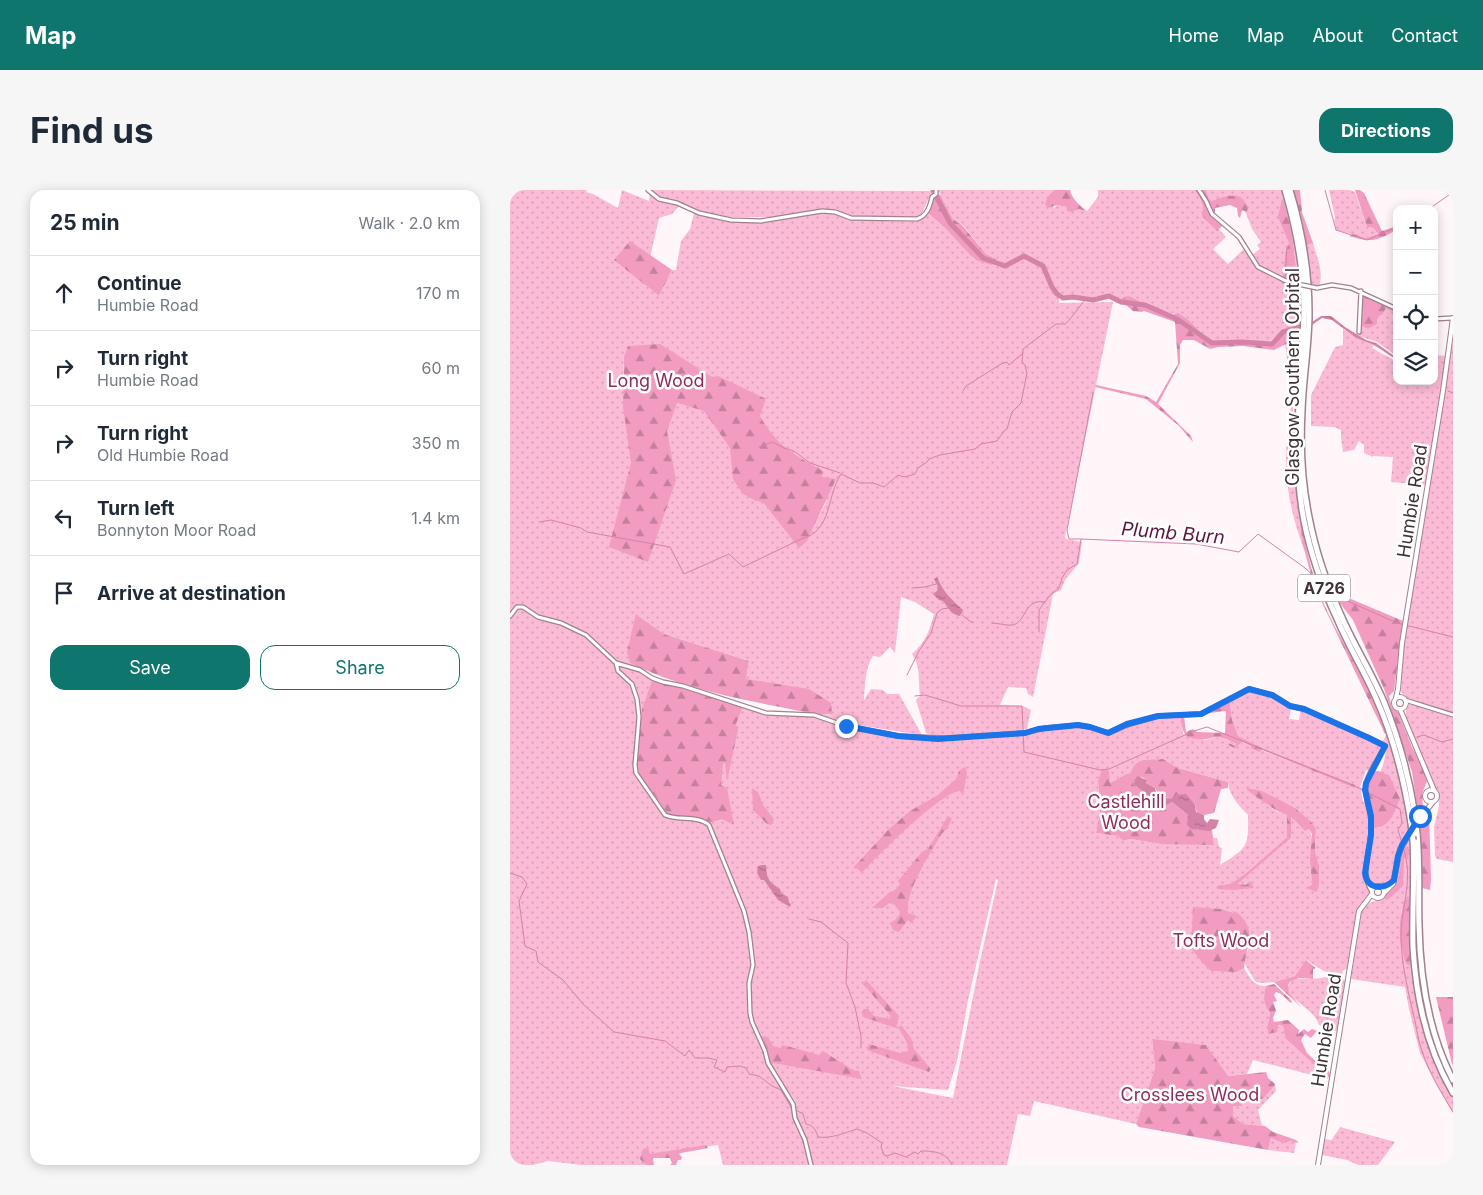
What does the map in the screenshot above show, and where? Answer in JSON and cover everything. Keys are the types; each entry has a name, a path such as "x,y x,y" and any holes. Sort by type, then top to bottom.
{"highway":[{"name":"Glasgow Southern Orbital","path":"1285,190 1299,250 1308,335 1302,411 1302,439 1304,480 1310,525 1320,561 1335,602 1383,701 1407,772 1417,834 1422,971 1428,1013 1439,1048 1453,1080"},
{"name":"Glasgow Southern Orbital","path":"1290,190 1305,255 1309,292 1303,339 1296,438 1298,483 1304,520 1313,557 1327,597 1375,696 1388,728 1403,775 1413,840 1415,876 1413,949 1418,991 1427,1033 1453,1094"}],"street":[{"path":"648,190 659,199 677,203 699,212 731,220 761,221 822,211 835,212 851,218 916,219 921,218 929,208 932,197 936,192"},
{"path":"1199,190 1212,214 1239,238 1258,267 1288,282 1317,288 1332,285 1346,286 1361,291 1393,307"},
{"path":"1359,332 1361,291"},
{"path":"1438,319 1452,320"},
{"name":"Humbie Road","path":"1396,698 1402,644 1443,392 1452,320"},
{"path":"510,616 517,608 523,607 538,617 554,621 589,637 616,663 640,670 652,678 663,682 683,686 766,713 814,716 846,726 898,736 938,739 1025,733 1038,729 1078,725 1108,733 1127,724 1158,716 1201,714 1249,689 1272,695 1290,706 1304,709 1385,746 1366,783 1365,790 1371,824 1365,877 1376,898"},
{"path":"616,663 618,671 632,684 637,699 639,717 635,765 638,777 665,815 703,821 709,825 742,904 749,932 753,965 749,983 752,1022 765,1051 768,1063 794,1104 795,1118 805,1140 811,1165"},
{"path":"1398,689 1406,702 1404,716"},
{"path":"1366,902 1381,897 1391,887 1402,845 1424,811 1437,796 1404,716 1400,709 1395,706 1394,702 1396,698 1453,715"},
{"path":"1400,709 1406,702"},
{"path":"1424,811 1426,804 1424,798 1430,779"},
{"path":"1426,791 1434,790"},
{"path":"1424,798 1428,802 1433,802"},
{"path":"1365,877 1371,886 1375,887 1389,885 1394,880"},
{"name":"Humbie Road","path":"1318,1165 1359,911 1375,887"},
{"path":"1380,887 1384,893"}],"shaded area":[{"path":"510,190 587,190 586,192 618,208 622,190 649,201 650,190 935,191 919,217 850,217 831,209 772,217 731,217 700,211 664,198 663,201 679,206 672,214 659,218 644,284 659,296 672,270 676,270 681,241 690,229 694,213 722,221 760,222 834,212 849,220 917,222 928,213 976,260 996,259 986,254 963,225 953,219 938,190 1054,190 1048,196 1054,208 1057,205 1087,211 1098,197 1098,190 1194,190 1201,199 1217,230 1219,229 1226,237 1213,249 1228,264 1245,248 1259,269 1288,283 1300,286 1300,327 1285,329 1270,341 1265,342 1233,340 1212,342 1190,321 1173,313 1171,315 1162,312 1150,304 1143,303 1132,297 1120,300 1109,295 1089,299 1059,295 1059,303 1113,302 1065,537 1066,539 1082,542 1079,563 1065,580 1061,590 1053,594 1033,697 1028,694 1026,688 1008,687 1000,705 1023,706 1031,710 1027,729 960,736 926,733 916,700 920,696 919,674 912,654 921,645 926,636 934,614 915,602 901,597 895,653 890,647 880,657 873,656 870,660 865,683 864,700 871,689 883,690 887,694 899,694 922,735 838,722 820,715 831,715 764,683 746,679 749,661 664,634 639,616 632,652 640,671 654,680 685,690 745,707 784,715 814,716 851,729 938,740 1027,734 1041,730 1081,726 1111,734 1144,721 1180,716 1183,734 1206,740 1216,737 1222,738 1236,744 1235,748 1241,742 1354,787 1237,736 1232,720 1230,702 1249,691 1272,696 1291,708 1289,719 1299,720 1301,709 1367,737 1383,747 1370,771 1366,770 1360,787 1363,789 1363,792 1361,791 1363,802 1365,802 1370,824 1365,878 1371,894 1360,905 1358,910 1348,968 1342,971 1343,976 1328,973 1307,960 1295,976 1274,982 1256,982 1244,962 1249,948 1234,913 1222,909 1193,908 1237,972 1244,968 1255,983 1266,986 1264,995 1270,1011 1268,1024 1283,1026 1285,1038 1328,1076 1328,1079 1253,1060 1247,1074 1227,1076 1206,1045 1152,1040 1155,1068 1136,1124 1034,1101 1030,1116 1018,1114 1007,1165 813,1165 804,1134 798,1123 795,1101 768,1062 751,1018 750,981 753,967 751,957 751,967 748,976 750,1021 763,1050 768,1067 792,1103 796,1126 803,1137 811,1165 723,1165 718,1145 650,1155 644,1162 646,1165 581,1165 548,1161 533,1165 510,1165","holes":["624,357 704,410 677,403 634,411 623,375","827,500 807,540 767,503","1163,759 1178,768 1228,782 1232,796 1248,815 1247,840 1236,855 1220,865 1222,848 1219,847 1217,838 1213,838 1214,844 1161,844 1130,839 1123,841 1118,836 1096,833 1100,811 1098,781 1110,783 1130,773 1139,761","1247,790 1262,791 1316,829 1315,853 1319,865 1317,892 1311,876 1312,843 1309,829 1305,831 1291,817 1291,838 1237,885 1246,885 1218,886 1232,883 1287,837 1287,815 1276,811","996,879 998,880 953,1098 892,1086 948,1090 957,1061 968,1000"]},
{"path":"1206,190 1282,190 1293,231 1300,284 1298,283 1292,233 1284,201 1289,243 1285,253 1283,277 1259,266 1252,255 1260,249 1257,245 1261,242 1252,229 1245,211 1247,212 1234,195 1212,201 1209,200"},
{"path":"1292,190 1303,224 1305,246 1313,243 1318,259 1321,275 1319,287 1309,285 1308,262"},
{"path":"1329,190 1350,190 1355,192 1367,227 1373,228 1378,234 1366,238 1336,230"},
{"path":"1386,308 1393,310 1393,353 1377,342 1359,336 1361,326 1368,329 1376,324 1377,318 1383,314"},
{"path":"1343,329 1356,338 1374,345 1372,348 1393,360 1393,385 1438,385 1438,355 1447,356 1426,485 1391,482 1393,457 1373,457 1364,453 1364,445 1359,441 1354,450 1343,452 1341,430 1334,427 1311,426 1311,395 1335,347 1343,345"},
{"path":"1300,337 1295,451 1297,485 1306,538 1328,605 1370,690 1390,736 1405,804 1409,831 1399,848 1393,879 1384,885 1372,885 1367,874 1374,828 1379,828 1389,775 1380,772 1387,744 1381,741 1384,740 1387,731 1317,585 1304,534 1293,458 1298,358 1296,361 1291,445 1305,552 1293,516 1288,492 1286,455 1291,390 1285,344"},
{"path":"1452,344 1453,713 1416,703 1404,696 1401,691 1404,647"},
{"path":"1410,704 1453,716 1453,862 1437,859 1435,856 1434,827 1439,806 1438,794 1406,715 1406,710"},
{"path":"1409,835 1412,855 1416,995 1427,1038 1453,1098 1453,1113 1420,1053 1405,987 1351,979 1362,910 1369,903 1382,899 1394,886 1397,881 1399,857","holes":["1409,898 1406,964 1401,950 1401,910"]},
{"path":"1416,857 1423,993 1444,1066 1453,1084 1453,1089 1433,1042 1420,994 1416,960"},
{"path":"1326,977 1330,979 1331,977 1340,977 1346,981 1338,1032 1319,1025 1314,1015 1287,991 1292,981"},
{"path":"1275,1085 1276,1091 1258,1110 1262,1126 1243,1124 1233,1116 1233,1106 1242,1106 1242,1104 1263,1099"},
{"path":"1340,1127 1395,1142 1378,1165 1358,1165 1347,1160 1322,1155 1324,1139 1332,1140"},
{"path":"1271,1138 1296,1142 1294,1153 1268,1150"}],"green space":[{"path":"1054,190 1070,190 1074,199 1087,211 1078,209 1072,212 1067,211 1067,207 1057,205 1048,208 1045,204 1048,196"},
{"path":"1194,190 1206,190 1209,199 1212,201 1221,197 1240,197 1248,207 1247,212 1242,210 1240,218 1237,208 1230,205 1215,208 1215,213 1212,214 1224,224 1217,231 1202,216 1202,202"},
{"path":"1293,190 1300,190 1302,212 1313,243 1305,246 1303,224"},
{"path":"1355,190 1360,190 1364,193 1382,231 1393,227 1393,232 1374,240 1364,240 1349,236 1353,234 1366,238 1378,234 1373,228 1367,227"},
{"path":"940,194 953,219 962,225 986,254 996,259 992,265 976,260 928,213 933,200"},
{"path":"1282,199 1292,233 1298,283 1283,277 1285,253 1289,243 1278,217"},
{"path":"630,241 672,270 659,296 614,260"},
{"path":"1362,293 1393,309 1393,312 1386,308 1383,314 1377,318 1377,324 1368,329 1361,326"},
{"path":"1127,296 1150,304 1171,315 1178,313 1190,321 1207,341 1214,344 1273,345 1283,333 1300,329 1300,337 1274,350 1243,346 1210,349 1194,340 1183,340 1180,345 1180,363 1158,404 1191,436 1193,442 1178,425 1146,399 1095,387 1096,385 1146,396 1156,402 1178,364 1175,322 1144,311 1133,311 1120,300"},
{"name":"Long Wood","path":"660,344 712,377 718,376 766,399 760,416 779,442 794,454 823,471 822,477 836,479 807,541 799,548 763,502 756,501 743,494 733,479 730,448 704,411 677,403 667,431 676,480 648,562 609,547 631,463 623,407 624,357 628,346"},
{"path":"1294,426 1298,500 1308,556 1316,584 1327,612 1356,665 1387,731 1385,734 1314,586 1303,545 1292,462"},
{"path":"1330,580 1344,596 1403,621 1394,691 1389,696 1392,707 1398,712 1412,747 1425,772 1427,781 1422,794 1423,807 1418,813 1412,772 1384,689 1353,620 1339,602"},
{"path":"636,614 664,634 749,661 746,679 809,689 831,703 832,714 820,715 699,689 676,682 630,663 627,652"},
{"path":"654,680 743,706 736,724 738,730 727,781 725,762 723,764 721,785 727,788 734,825 722,819 712,822 668,814 639,774 637,763 642,709"},
{"path":"1230,702 1232,720 1238,736 1262,748 1355,785 1355,788 1262,750 1259,752 1242,742 1235,748 1228,745 1229,743 1235,746 1236,744 1226,739 1216,737 1198,739 1186,735 1182,728 1180,717 1184,716 1186,732 1193,729 1197,732 1225,733 1226,711 1209,713"},
{"name":"Castlehill Wood","path":"1163,759 1178,768 1228,782 1228,788 1221,789 1214,813 1204,815 1197,813 1195,805 1179,795 1171,800 1159,795 1155,788 1146,783 1147,780 1142,777 1134,781 1133,784 1149,796 1158,806 1162,807 1172,802 1188,815 1188,819 1197,830 1212,830 1214,845 1161,844 1130,839 1123,841 1118,836 1096,833 1100,811 1098,781 1102,769 1109,771 1110,783 1130,773 1139,761"},
{"path":"965,767 967,772 963,796 960,791 951,794 939,802 910,826 862,873 858,869 853,868 889,829 910,811 938,795 956,779 959,771"},
{"path":"1378,771 1389,775 1400,799 1394,814 1388,822 1374,828 1367,788 1373,772"},
{"path":"752,788 758,792 763,805 774,819 771,825 767,824 753,810"},
{"path":"1247,788 1262,791 1295,808 1316,829 1315,852 1319,865 1317,892 1306,888 1312,885 1310,860 1312,834 1309,829 1305,831 1291,817 1291,838 1238,884 1246,885 1250,881 1254,888 1217,889 1218,886 1232,883 1246,873 1287,837 1287,815 1266,804 1247,790"},
{"path":"1429,811 1430,890 1422,888 1419,822"},
{"path":"948,816 952,819 926,861 910,894 908,913 917,916 911,923 908,920 899,932 893,930 890,923 898,918 900,912 895,905 889,903 883,908 872,908 900,884 898,881 922,852 928,849"},
{"path":"1405,847 1409,849 1410,854 1404,859 1403,886 1387,900 1385,899 1386,895 1396,884"},
{"path":"1409,898 1410,965 1406,964 1403,956 1400,932 1401,915 1405,899"},
{"name":"Tofts Wood","path":"1193,907 1222,909 1234,913 1235,911 1242,918 1247,924 1249,931 1244,968 1237,972 1211,971 1201,961 1191,948"},
{"path":"1306,960 1316,968 1313,969 1313,979 1299,978 1288,985 1289,993 1301,1007 1274,982 1295,976"},
{"path":"866,980 899,1016 896,1028 863,1017 864,1009 868,1009 874,1016 889,1019 891,1016 863,984"},
{"path":"1274,984 1292,1001 1291,1003 1283,995 1276,992 1274,995 1277,1001 1273,1002 1276,1010 1273,1018 1274,1022 1288,1020 1299,1030 1298,1034 1304,1029 1308,1032 1312,1029 1317,1031 1311,1038 1305,1034 1301,1040 1307,1053 1324,1069 1328,1068 1331,1078 1285,1038 1283,1026 1278,1025 1277,1032 1268,1034 1270,1012 1264,1000 1264,993 1266,986"},
{"path":"1436,997 1453,997 1453,1065 1452,1064"},
{"path":"901,1025 911,1038 914,1049 931,1069 929,1072 867,1050 869,1044 900,1053 908,1051 899,1028"},
{"path":"763,1036 768,1037 773,1046 780,1048 783,1045 819,1055 823,1051 851,1069 858,1070 862,1079 768,1062 760,1039"},
{"name":"Crosslees Wood","path":"1152,1039 1206,1045 1228,1076 1266,1072 1268,1078 1275,1085 1263,1099 1242,1104 1242,1106 1233,1106 1233,1116 1243,1124 1265,1126 1273,1132 1296,1140 1299,1143 1290,1141 1283,1143 1271,1138 1268,1150 1139,1127 1136,1124 1155,1068"},
{"path":"706,1145 708,1148 679,1154 682,1157 676,1165 670,1165 672,1163 670,1158 653,1158 654,1165 646,1165 640,1159 643,1149 648,1148 650,1154"}],"water":[{"path":"1321,316 1331,316 1366,340 1376,343 1393,355 1393,357 1374,345 1356,338 1332,320 1322,318 1312,325 1312,322"},
{"path":"937,577 945,591 963,610 960,616 952,612 943,601 933,594 937,591 938,587 934,579"},
{"path":"1137,776 1147,780 1146,783 1155,788 1156,793 1165,798 1171,799 1177,795 1186,794 1195,805 1196,812 1204,815 1207,823 1210,819 1219,820 1216,828 1209,831 1191,829 1187,825 1188,815 1172,802 1163,807 1158,806 1149,796 1133,784"},
{"path":"766,865 771,882 780,889 781,893 788,897 791,904 790,907 778,900 764,880 761,880 757,873 758,866"}],"waterway":[{"path":"933,190 950,223 983,258 1005,266 1024,256 1043,266 1052,287 1063,298 1073,297 1093,300 1109,296 1121,302 1145,305 1177,319 1212,343 1272,344 1283,332 1307,325"},
{"path":"1325,190 1336,230 1367,240 1393,229"},
{"path":"1435,205 1453,192"},
{"path":"1285,278 1287,246"},
{"path":"1286,283 1289,299 1297,310"},
{"path":"539,522 551,520 581,528 587,532 670,547 684,574 729,554 743,567 811,535 819,529 824,521 836,483 841,474 860,483 873,483 884,487 898,475 904,477 915,474 918,468 929,459 940,455 975,449 981,444 997,441 1007,429 1012,412 1021,403 1027,373 1025,365 1022,363 1023,349 1056,324 1067,323 1085,300"},
{"path":"963,391 966,386 1001,364 1007,362 1009,365 1022,354"},
{"path":"1448,391 1453,393"},
{"path":"1081,539 1069,539 1067,530 1093,393"},
{"path":"759,447 772,442 794,451 810,463 840,473"},
{"name":"Plumb Burn","path":"1039,632 1039,610 1050,595 1059,588 1067,570 1077,564 1081,539 1196,544 1239,552 1258,534 1305,568 1320,582"},
{"path":"912,588 936,584"},
{"name":"Plumb Burn","path":"1333,592 1341,598 1397,623 1453,637"},
{"name":"Plumb Burn","path":"992,623 1013,625 1018,623 1033,603 1045,602"},
{"name":"Plumb Burn","path":"907,675 931,633 937,613 942,609 949,608"},
{"name":"Plumb Burn","path":"962,615 973,622"},
{"path":"915,696 925,695 961,706 1022,706 1024,752 1100,770 1109,769 1207,727 1355,786 1400,809 1402,823 1398,830 1402,843"},
{"path":"1417,737 1424,735 1442,742 1453,739"},
{"path":"1403,847 1407,870 1407,891 1401,934 1405,978 1422,1050 1433,1076 1453,1112"},
{"path":"510,873 522,877 527,884 519,901 525,946 536,951 538,962 563,980 583,1004 614,1032 665,1041 685,1056 689,1050 695,1058 717,1060 714,1067 725,1072 727,1067 740,1066 746,1068 749,1074 759,1076 781,1090 792,1109"},
{"path":"809,919 821,922 848,943 846,983 855,1007 861,1036 861,1048"},
{"path":"796,1110 803,1114 806,1124 814,1128 818,1137 833,1136 857,1129 882,1143 881,1147 884,1155 887,1156 895,1153 906,1157 915,1152 918,1154 921,1151 935,1152 946,1157 952,1165"}],"route":[{"path":"846,726 898,736 938,739 1025,733 1038,729 1078,725 1108,733 1127,724 1158,716 1208,712 1249,689 1272,695 1290,706 1304,709 1385,746 1370,773 1365,790 1371,816 1371,835 1365,877 1371,886 1387,886 1394,880 1396,862 1402,845 1420,816"}]}
